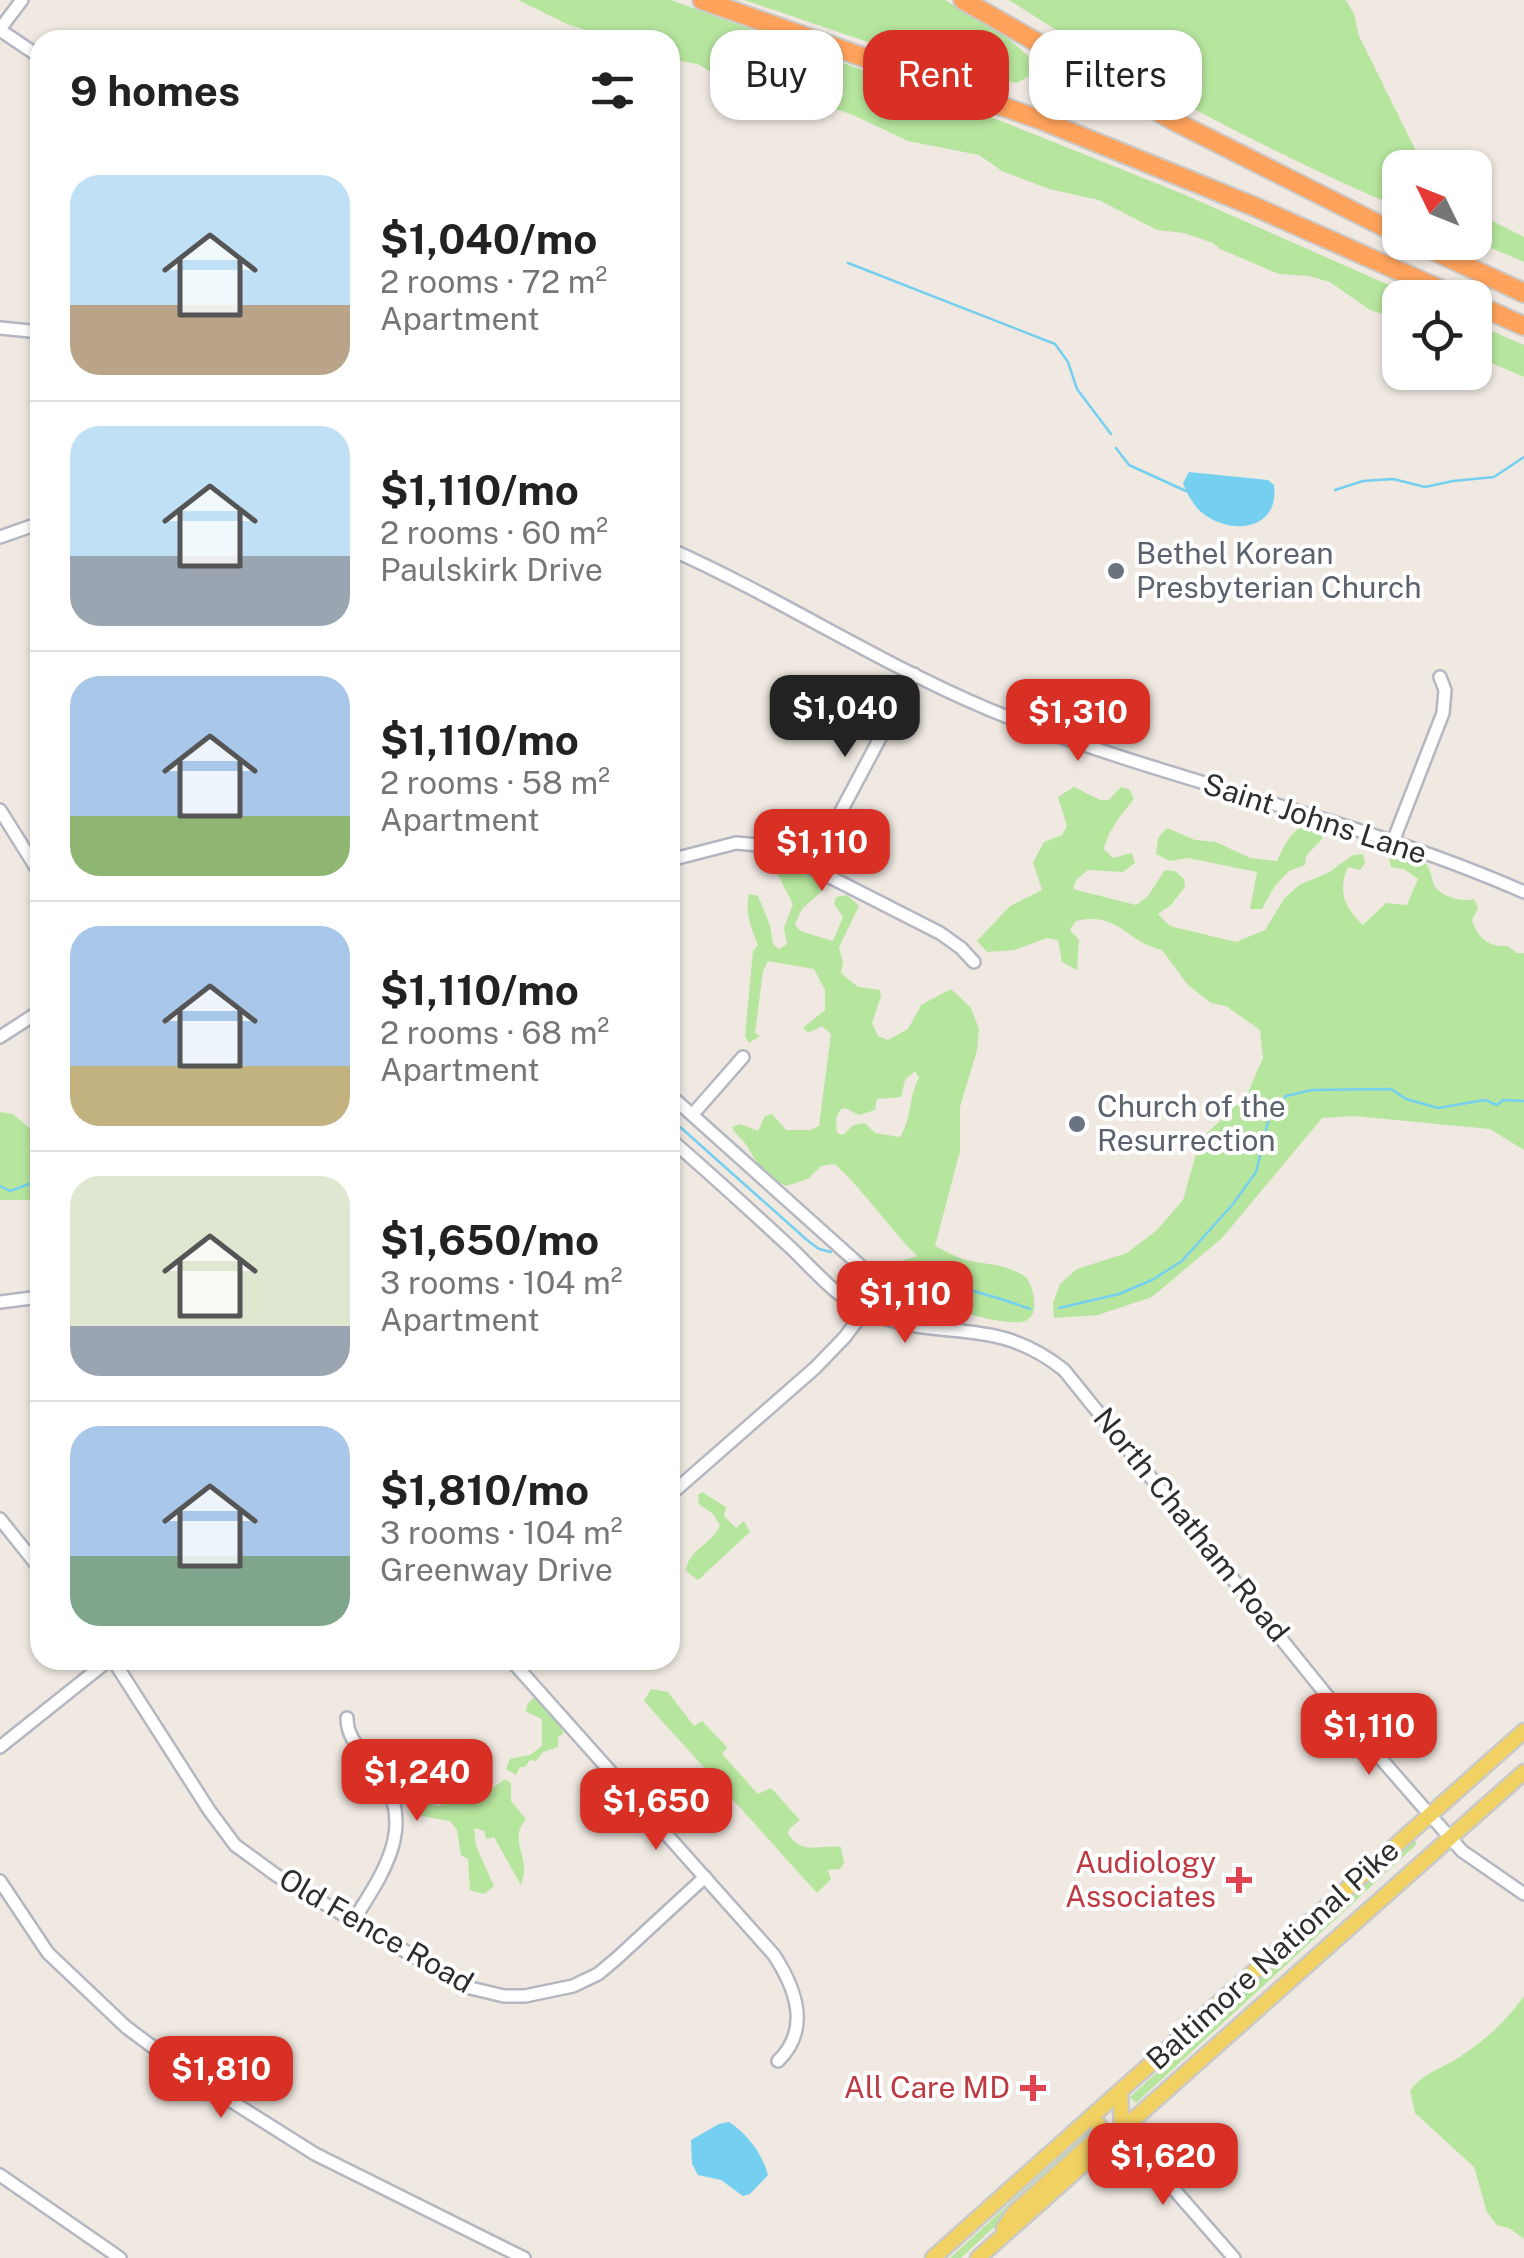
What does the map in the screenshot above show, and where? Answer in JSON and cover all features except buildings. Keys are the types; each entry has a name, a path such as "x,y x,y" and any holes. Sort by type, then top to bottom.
{"highway":[{"path":"702,0 1059,127 1419,280"},
{"path":"963,0 1176,122 1382,227"},
{"path":"1453,260 1524,293"},
{"path":"1492,312 1524,326"}],"main road":[{"name":"Baltimore National Pike","path":"933,2258 1524,1731"},
{"name":"Baltimore National Pike","path":"983,2253 1524,1772"},
{"path":"1120,2092 1122,2130"},
{"path":"983,2253 1016,2212 1096,2139 1100,2127 1092,2116"}],"street":[{"path":"22,0 0,29 30,51"},
{"path":"0,328 30,331"},
{"path":"0,538 30,527"},
{"name":"Saint Johns Lane","path":"680,553 972,702 1057,736 1392,844 1524,892"},
{"path":"812,866 914,674"},
{"path":"1392,844 1443,712 1445,690 1440,676"},
{"path":"0,810 30,858"},
{"path":"680,857 736,843 769,846 940,933 974,962"},
{"path":"0,1037 30,1018"},
{"path":"693,1114 743,1057"},
{"name":"North Chatham Road","path":"680,1103 883,1286 911,1306 955,1328"},
{"name":"North Chatham Road","path":"680,1148 864,1311 923,1328 955,1328 1028,1344 1064,1370 1341,1713 1430,1816 1462,1851 1524,1894"},
{"path":"680,1487 815,1368 883,1286"},
{"path":"0,1302 30,1298"},
{"path":"0,1519 30,1556"},
{"path":"0,1747 98,1670"},
{"name":"Old Fence Road","path":"118,1670 235,1845 273,1872 466,1987 504,1996 525,1996 552,1993 598,1974 706,1878"},
{"path":"520,1670 774,1955 792,1986 798,2031 794,2043 778,2061"},
{"path":"347,1718 349,1735 386,1784 396,1816 397,1835 392,1855 353,1921"},
{"path":"0,1881 34,1934 70,1975 126,2026 194,2078 314,2154 524,2258"},
{"path":"1122,2130 1234,2258"},
{"path":"0,2175 120,2258"}],"green space":[{"path":"518,0 671,0 753,30 710,30 710,71 680,61 680,30 586,30"},
{"path":"744,0 945,0 994,30 863,30 863,40 843,33 843,30"},
{"path":"1009,0 1346,0 1359,36 1416,150 1382,150 1382,200 1202,113 1202,30 1058,30"},
{"path":"1009,39 1029,60 1029,76 1017,83 1009,81"},
{"path":"843,63 863,70 863,120 843,111"},
{"path":"864,120 998,120 1183,194 1382,282 1382,314 1370,310 1330,282 1279,274 1213,243 1184,233 1157,230 1099,200 1049,189 1002,171 979,155 908,141"},
{"path":"1492,221 1524,237 1524,262 1492,248"},
{"path":"1492,331 1524,345 1524,377 1492,363"},
{"path":"1074,787 1100,800 1109,800 1121,787 1129,789 1134,799 1112,829 1104,849 1113,858 1132,853 1135,863 1123,872 1088,870 1076,880 1073,889 1136,905 1148,896 1165,870 1175,871 1184,879 1185,887 1158,914 1170,926 1236,942 1265,930 1284,899 1299,885 1328,873 1353,855 1363,854 1365,863 1360,870 1348,867 1343,892 1347,906 1363,925 1386,903 1407,905 1418,879 1404,869 1391,867 1389,856 1398,849 1424,862 1440,891 1454,898 1474,899 1478,909 1472,920 1477,932 1489,943 1524,953 1524,1150 1490,1129 1353,1116 1322,1118 1222,1238 1152,1297 1098,1315 1054,1318 1053,1303 1060,1284 1077,1269 1127,1253 1157,1230 1183,1200 1200,1140 1247,1095 1263,1058 1260,1030 1226,1006 1211,1003 1188,985 1162,950 1113,923 1076,921 1070,930 1079,940 1077,970 1062,962 1058,940 1047,938 1014,950 987,952 977,941 1010,906 1042,890 1033,862 1044,842 1062,835 1067,826 1058,797"},
{"path":"1314,823 1322,829 1322,839 1306,856 1305,865 1289,871 1274,887 1262,909 1250,909 1257,872 1188,858 1170,861 1156,854 1158,838 1167,828 1195,840 1216,842 1250,858 1277,861 1295,831"},
{"path":"791,866 807,869 823,885 823,890 802,909 795,924 800,931 833,941 843,917 834,904 836,897 847,895 859,906 839,947 841,973 858,987 880,990 872,1023 878,1036 888,1040 908,1029 921,1005 951,989 971,1008 979,1029 977,1050 960,1107 960,1151 935,1246 963,1259 1023,1275 1034,1300 1033,1312 1027,1320 1006,1322 973,1315 914,1293 895,1273 898,1262 917,1256 835,1164 821,1166 808,1179 786,1186 762,1169 732,1127 740,1124 758,1131 765,1116 772,1114 786,1130 811,1130 819,1126 831,1034 822,1026 808,1033 803,1028 825,1010 825,990 814,969 768,961 763,971 755,1033 760,1036 749,1043 745,1036 753,951 758,945 748,914 749,894 758,896 773,944 779,949 787,944 784,928 793,904 776,871","holes":["915,1071 919,1078 900,1137 875,1133 865,1123 853,1125 843,1135 837,1133 840,1110 845,1108 859,1115 875,1110 877,1099 901,1097 905,1080"]},
{"path":"0,1112 13,1114 30,1129 30,1200 0,1200"},
{"path":"702,1492 726,1507 724,1516 736,1528 744,1521 750,1532 698,1580 686,1571 688,1563 720,1525 699,1504 698,1495"},
{"path":"651,1689 668,1692 694,1726 702,1721 727,1747 722,1754 758,1794 771,1788 800,1820 788,1834 794,1841 805,1847 841,1847 844,1863 840,1869 828,1870 831,1879 817,1893 644,1701"},
{"path":"533,1698 560,1718 563,1734 558,1737 558,1747 543,1752 536,1761 530,1760 516,1775 506,1769 510,1759 530,1755 542,1746 542,1719 526,1712"},
{"path":"505,1779 511,1783 511,1801 526,1819 519,1831 524,1874 521,1885 494,1837 486,1839 484,1831 474,1828 476,1846 494,1886 484,1894 470,1890 468,1859 461,1855 457,1830 450,1821 422,1816 419,1808 428,1803 440,1806 452,1792 467,1800 475,1794 485,1801 490,1790"},
{"path":"1413,1839 1417,1844 1136,2103 1130,2097"},
{"path":"1524,1996 1524,2239 1497,2225 1487,2212 1474,2167 1415,2113 1410,2091 1427,2075 1488,2036"},
{"path":"1092,2128 1094,2134 961,2258 950,2258"}],"water":[{"path":"1189,472 1268,480 1274,485 1274,501 1261,520 1250,525 1224,524 1197,508 1183,483"},
{"path":"729,2122 753,2145 768,2175 743,2196 721,2180 698,2175 692,2164 691,2140"}],"waterway":[{"path":"848,263 1055,344 1068,362 1077,389 1111,434"},
{"path":"1116,448 1129,465 1186,491"},
{"path":"1335,490 1363,481 1393,479 1425,487 1494,477 1524,457"},
{"path":"1059,1308 1119,1294 1182,1261 1256,1172 1269,1118 1286,1096 1312,1090 1391,1089 1406,1099 1438,1108 1485,1100 1497,1105 1503,1100 1524,1101"},
{"path":"680,1127 807,1240 831,1252"},
{"path":"0,1186 10,1191 30,1184"},
{"path":"893,1271 1030,1309"}],"place":[{"name":"Bethel Korean Presbyterian Church","path":"1116,571"},
{"name":"Church of the Resurrection","path":"1077,1124"},
{"name":"Audiology Associates","path":"1239,1880"},
{"name":"All Care MD","path":"1033,2088"}]}
